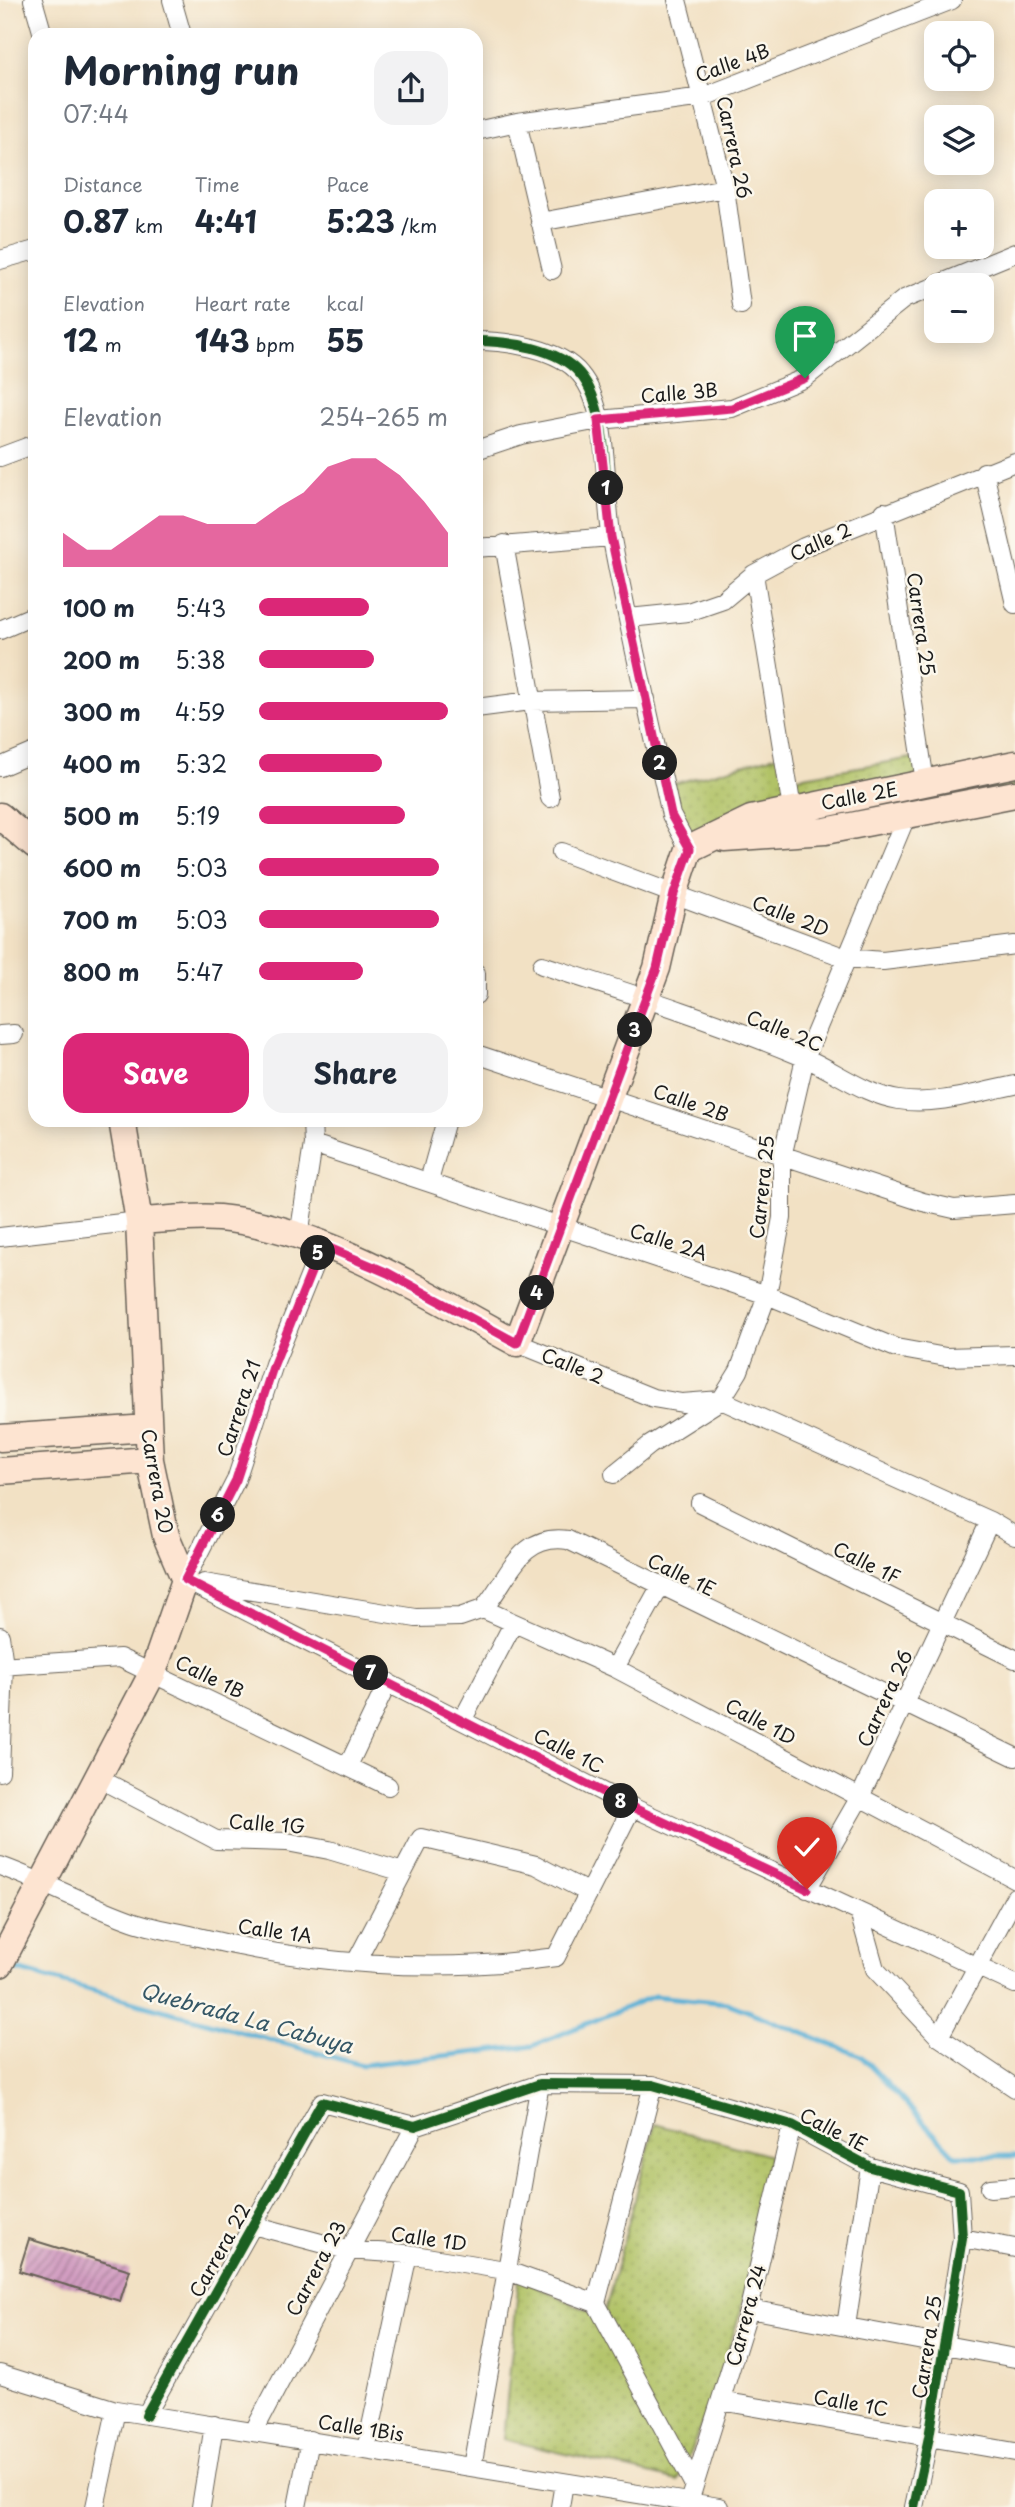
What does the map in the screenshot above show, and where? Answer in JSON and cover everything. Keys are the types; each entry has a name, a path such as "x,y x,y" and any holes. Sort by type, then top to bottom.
{"street":[{"path":"33,0 41,28"},
{"path":"172,0 180,28"},
{"name":"Carrera 26","path":"677,0 725,188 741,305"},
{"name":"Calle 4B","path":"483,129 517,122 703,97 952,0"},
{"path":"517,122 552,271"},
{"path":"540,222 725,188"},
{"path":"0,260 28,252"},
{"name":"Calle 3B","path":"966,273 1015,253"},
{"name":"Calle 3B","path":"483,448 520,435 598,420 732,408 805,378 904,299 924,291"},
{"path":"483,341 531,347 572,367 590,388 598,420 611,537 671,815 699,844 674,894 657,968 517,1343"},
{"path":"0,457 28,447"},
{"name":"Calle 2","path":"629,618 688,612 723,600 754,574 804,547 884,512 1015,462"},
{"path":"984,472 1015,604"},
{"name":"Carrera 25","path":"884,512 925,782"},
{"path":"483,547 611,537"},
{"path":"504,544 530,701 550,798"},
{"path":"754,574 792,809"},
{"path":"0,630 28,618"},
{"path":"483,707 530,701 646,699"},
{"path":"0,767 28,755"},
{"name":"Calle 2E","path":"699,844 751,820 792,809 1015,764"},
{"name":"Calle 2E","path":"699,844 825,831 1015,794"},
{"path":"0,816 28,840"},
{"name":"Carrera 25","path":"614,1474 650,1446 721,1400 739,1371 766,1295 782,1218 782,1157 805,1058 906,817"},
{"name":"Calle 2D","path":"561,852 846,958 883,961 1015,945"},
{"name":"Calle 2C","path":"542,965 646,999 805,1058 872,1094 902,1100 930,1100 1015,1085"},
{"name":"Calle 2B","path":"483,1056 611,1096 782,1157 954,1209 1015,1204"},
{"name":"Carrera 20","path":"123,1127 139,1221 150,1460 166,1536 185,1580"},
{"name":"Carrera 21","path":"185,1580 236,1480 311,1240 312,1127"},
{"path":"429,1181 444,1127"},
{"name":"Calle 2A","path":"313,1144 766,1295 896,1348 946,1357 1015,1355"},
{"name":"Calle 2","path":"0,1237 139,1221 219,1218 311,1240 388,1273 517,1343 653,1398 682,1403 721,1400 990,1521 1015,1536"},
{"path":"0,1438 148,1428"},
{"path":"0,1471 150,1460"},
{"name":"Calle 1F","path":"700,1503 1015,1659"},
{"name":"Carrera 26","path":"807,1889 860,1797 990,1521"},
{"name":"Calle 1E","path":"483,1609 494,1598 515,1559 546,1541 568,1541 1015,1757"},
{"path":"3,1959 153,1672 185,1580 416,1618 460,1617 483,1609"},
{"name":"Calle 1C","path":"185,1580 632,1807 1015,1983"},
{"path":"615,1668 660,1587"},
{"name":"Calle 1D","path":"483,1609 615,1668 1015,1880"},
{"path":"463,1719 513,1624"},
{"path":"0,1636 0,1772"},
{"name":"Calle 1B","path":"2,1665 120,1658 388,1786"},
{"path":"348,1766 388,1682"},
{"name":"Calle 1G","path":"99,1778 216,1840 287,1842 330,1850 403,1872"},
{"path":"356,1962 421,1838 536,1865 589,1893 632,1807"},
{"name":"Calle 1A","path":"0,1866 45,1882 133,1922 242,1948 356,1962 443,1966 510,1963 556,1957 589,1893"},
{"path":"939,2037 1015,1897"},
{"path":"859,1912 875,1969 939,2037 1015,2088"},
{"path":"472,2467 540,2084"},
{"name":"Calle 1E","path":"415,2126 540,2084 653,2085 792,2125 870,2167 959,2191"},
{"path":"653,2085 596,2303 692,2494"},
{"name":"Carrera 22","path":"146,2415 322,2102 415,2126"},
{"name":"Carrera 24","path":"692,2494 749,2309 792,2125"},
{"name":"Carrera 23","path":"254,2431 347,2250 415,2126"},
{"path":"846,2326 870,2167"},
{"path":"990,2188 1015,2186"},
{"name":"Carrera 25","path":"914,2507 929,2437 962,2238 959,2191"},
{"name":"Calle 1D","path":"253,2225 347,2250 408,2254 505,2270 596,2303"},
{"path":"962,2238 1015,2248"},
{"path":"366,2450 408,2254"},
{"path":"749,2309 1015,2358"},
{"name":"Calle 1Bis","path":"0,2374 116,2410 472,2467 564,2483 654,2503 692,2494 719,2507"},
{"name":"Calle 1C","path":"721,2401 1015,2452"},
{"path":"95,2507 116,2410"},
{"path":"201,2507 214,2425"},
{"path":"297,2507 310,2440"},
{"path":"560,2507 564,2483"}],"green space":[{"path":"782,754 786,779 919,757 925,788 1015,768 1015,792 690,848 666,786"},
{"path":"655,2124 770,2156 741,2310 714,2395 678,2481 503,2439 519,2278 603,2318"}],"building":[{"path":"29,2239 130,2270 120,2301 19,2271"}],"waterway":[{"name":"Quebrada La Cabuya","path":"7,1967 362,2065 532,2046 654,1996 727,2003 861,2056 955,2156 1015,2156"}],"cycle path":[{"path":"483,341 502,342 546,352 571,365 590,390 601,430 609,520 633,642 671,815 689,849 674,894 657,968 517,1343"},
{"path":"146,2415 322,2102 415,2126 540,2084 653,2085 792,2125 870,2167 959,2191 962,2238 929,2437 914,2507"}],"route":[{"path":"805,378 732,408 598,420 611,537 671,815 690,849 674,894 657,968 517,1343 388,1273 322,1245 274,1364 236,1480 185,1580 632,1807 807,1889"}]}
